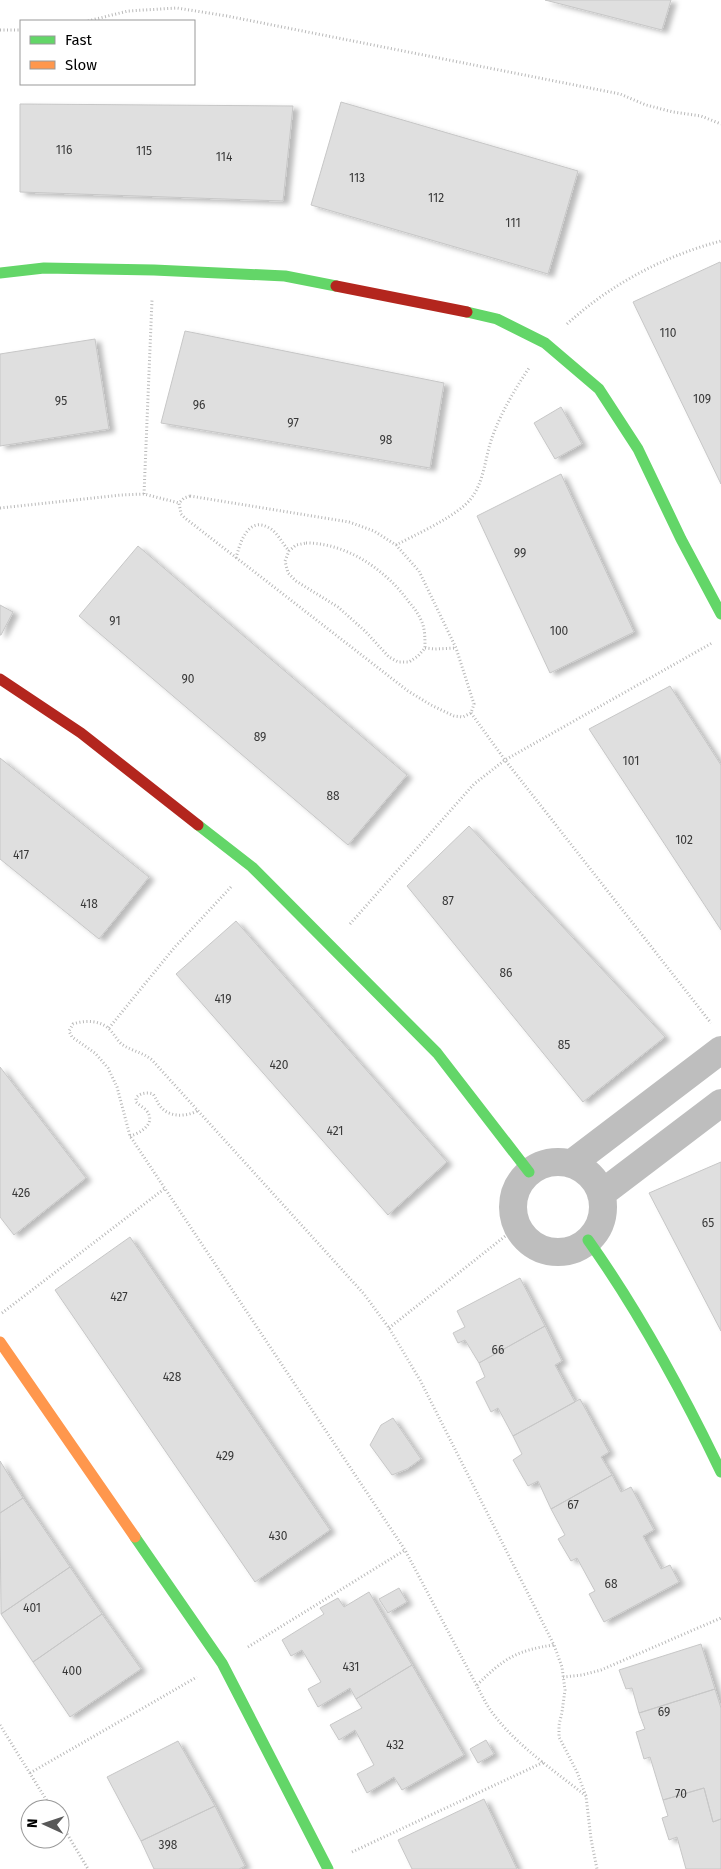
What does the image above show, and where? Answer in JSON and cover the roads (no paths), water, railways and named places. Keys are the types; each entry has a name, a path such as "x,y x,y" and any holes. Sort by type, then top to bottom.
{"street":[{"path":"0,272 44,268 154,270 285,276 444,306 497,319 545,343 599,390 638,449 681,539 721,614"},
{"path":"0,679 81,733 252,867 437,1053 529,1172"},
{"path":"571,1164 718,1039"},
{"path":"601,1194 721,1103"},
{"path":"550,1163 571,1164 584,1171 595,1181 601,1194 603,1207 601,1219 596,1230 588,1240 577,1248 563,1252 549,1251 536,1246 526,1238 518,1226 513,1212 514,1197 520,1183 529,1172 550,1163"},
{"path":"588,1240 617,1280 645,1327 692,1412 721,1472"},
{"path":"0,1342 222,1663 327,1866"}]}
